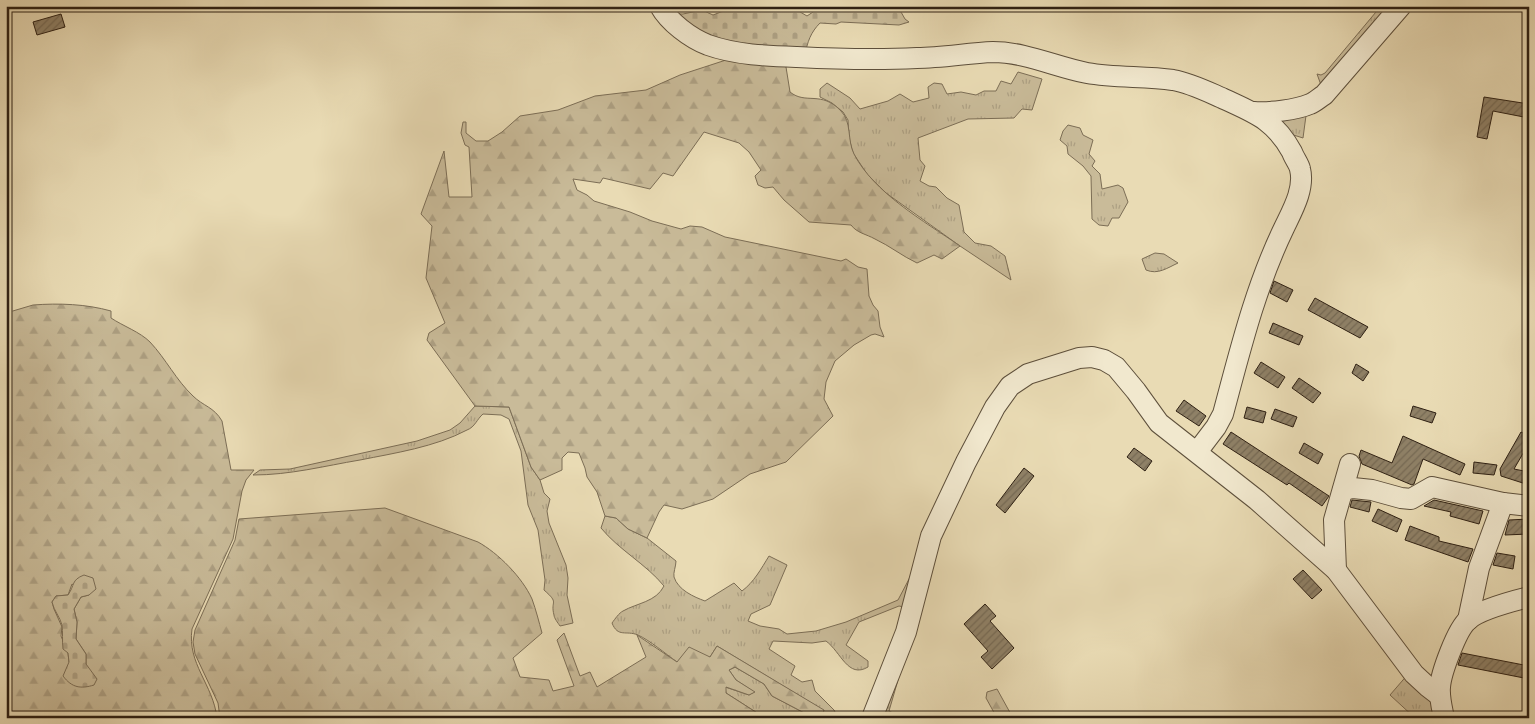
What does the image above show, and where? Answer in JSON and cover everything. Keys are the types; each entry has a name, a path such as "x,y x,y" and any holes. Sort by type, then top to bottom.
{"street":[{"path":"660,6 663,12 680,28 705,44 722,50 761,55 864,58 917,58 995,52 1022,56 1088,73 1150,77 1176,81 1201,89 1254,112 1284,137 1300,169 1301,186 1295,206 1279,238 1250,313 1223,414 1216,427 1197,452"},
{"path":"1254,112 1266,113 1295,108 1311,104 1324,95 1401,6"},
{"path":"872,718 906,632 931,536 991,415 1010,386 1028,374 1079,358 1092,357 1104,360 1116,367 1136,391 1159,424 1270,511 1336,570 1414,674 1440,696"},
{"path":"1336,570 1334,520 1350,464"},
{"path":"1343,490 1353,488 1372,490 1411,499 1432,487 1529,506"},
{"path":"1444,718 1440,688 1448,658 1459,632 1468,620 1479,568 1503,502"},
{"path":"1468,620 1491,608 1529,597"}],"green space":[{"path":"726,6 790,6 807,16 822,6 891,6 901,12 909,22 899,25 841,22 836,24 820,23 810,38 805,56 735,49 669,14 683,14 702,10 713,15 726,10"},
{"path":"1215,6 1242,6 1251,9 1238,11"},
{"path":"1381,6 1397,6 1321,85 1317,74 1325,73"},
{"path":"726,60 773,60 786,67 790,92 802,98 820,99 834,105 847,120 854,154 874,181 901,205 960,246 942,259 934,255 917,263 859,232 851,225 809,222 784,200 773,187 765,188 758,185 755,176 761,170 749,152 739,143 704,132 673,176 663,173 650,189 603,178 600,183 573,179 577,190 594,201 652,221 681,229 690,226 702,227 725,237 841,261 846,259 858,267 867,269 869,296 878,311 880,327 884,337 875,334 871,335 854,345 835,361 826,382 824,399 833,416 786,462 750,474 713,499 682,509 664,505 647,538 628,529 616,518 605,516 597,492 587,477 579,453 568,452 562,458 562,470 540,480 531,467 509,407 475,406 427,340 429,333 445,323 426,278 432,226 421,214 444,151 449,197 472,197 469,147 465,145 461,133 463,122 466,122 466,133 476,141 488,141 502,132 520,116 558,110 595,96 646,90 680,75"},
{"path":"1018,72 1042,79 1032,110 1022,109 1014,118 968,119 918,138 920,160 925,166 920,181 929,186 936,187 947,198 959,205 964,232 975,243 991,246 1005,256 1011,280 886,193 867,174 853,153 849,138 848,120 843,112 832,103 820,97 820,89 827,83 850,98 860,109 888,101 900,94 913,102 929,98 928,87 934,83 942,84 947,94 961,92 976,95 984,91 996,91 1001,81 1011,84"},
{"path":"1307,108 1303,138 1284,132 1276,116"},
{"path":"1068,125 1080,128 1083,135 1093,140 1089,154 1095,161 1092,166 1100,174 1102,189 1118,185 1123,188 1128,202 1119,218 1112,218 1108,226 1099,225 1092,219 1091,176 1083,166 1068,154 1067,146 1060,140 1063,131"},
{"path":"1155,253 1164,254 1178,263 1155,272 1146,270 1142,259"},
{"path":"53,304 82,305 111,311 111,318 150,342 187,390 219,416 222,421 231,470 254,470 246,480 242,491 233,539 192,629 193,653 211,695 217,718 6,718 6,313 33,305","holes":["72,584 89,595 81,597 74,609 77,622 76,639 86,654 86,664 69,662 68,653 61,636 62,627 52,602 56,596 68,595"]},
{"path":"475,406 509,407 531,467 540,480 544,493 550,499 547,511 549,523 566,565 568,578 567,595 573,623 560,626 554,616 553,600 544,590 545,580 538,530 528,505 521,451 509,419 501,415 483,414 470,429 442,441 415,449 307,470 253,475 260,470 290,469 417,441 450,430 460,423"},
{"path":"385,508 478,542 501,559 516,574 532,599 542,633 513,658 520,677 549,680 553,691 574,686 557,640 564,633 580,676 590,672 597,687 646,657 637,635 677,662 689,647 710,657 717,646 824,710 822,718 814,718 772,696 764,684 735,667 729,670 736,680 755,692 749,695 726,687 726,693 765,718 741,718 733,713 731,718 220,718 218,703 195,654 193,642 195,630 235,540 239,519"},
{"path":"605,516 616,518 628,529 647,538 676,561 674,575 676,582 687,592 705,601 734,583 742,591 754,579 769,556 787,565 770,605 751,614 748,621 760,626 779,629 787,634 816,631 846,622 898,600 919,560 904,607 899,606 859,622 846,645 868,661 868,667 855,670 850,667 826,641 812,643 773,641 769,649 795,666 791,675 802,682 812,680 815,691 834,710 838,718 822,718 823,710 717,646 710,657 677,662 642,637 623,633 614,628 612,623 620,613 656,596 664,586 601,528"},
{"path":"84,575 93,578 96,589 89,595 81,597 74,609 77,622 76,639 86,654 86,664 97,679 94,685 81,687 73,685 63,676 69,662 68,653 63,649 62,625 52,602 56,596 68,595 75,581"},
{"path":"735,667 764,684 772,696 814,718 765,718 726,693 725,687 749,695 754,692 736,680 729,670"},
{"path":"1409,673 1439,711 1431,718 1415,718 1390,695"},
{"path":"891,678 898,680 889,711 903,718 875,718"},
{"path":"997,689 1013,718 997,718 986,698 987,692"}],"building":[{"path":"61,14 65,27 37,35 33,22"},
{"path":"1484,97 1529,104 1529,118 1493,111 1487,139 1477,137"},
{"path":"1274,281 1293,290 1287,302 1270,293"},
{"path":"1315,298 1368,327 1360,338 1308,310"},
{"path":"1273,323 1303,336 1299,345 1269,333"},
{"path":"1261,362 1285,377 1278,388 1254,373"},
{"path":"1356,364 1369,372 1363,381 1352,373"},
{"path":"1299,378 1321,393 1313,403 1292,388"},
{"path":"1184,400 1206,416 1199,426 1176,411"},
{"path":"1413,406 1436,413 1432,423 1410,416"},
{"path":"1247,407 1266,412 1263,423 1244,418"},
{"path":"1275,409 1297,417 1293,427 1271,419"},
{"path":"1231,432 1329,496 1322,506 1289,483 1287,485 1223,444"},
{"path":"1521,432 1529,436 1529,443 1514,469 1529,472 1529,485 1501,476 1500,469"},
{"path":"1403,436 1465,464 1460,475 1423,459 1412,485 1362,464 1359,456 1361,450 1392,463"},
{"path":"1304,443 1323,454 1318,464 1299,453"},
{"path":"1134,448 1152,461 1145,471 1127,457"},
{"path":"1474,462 1497,465 1494,475 1473,473"},
{"path":"1024,468 1034,476 1005,513 996,505"},
{"path":"1352,500 1371,502 1369,512 1350,507"},
{"path":"1434,500 1483,511 1479,524 1450,516 1451,512 1424,506"},
{"path":"1378,509 1402,520 1397,532 1372,521"},
{"path":"1529,519 1529,534 1505,535 1509,520"},
{"path":"1410,526 1439,537 1439,541 1473,549 1468,562 1405,540"},
{"path":"1497,553 1515,556 1513,569 1493,565"},
{"path":"1303,570 1322,590 1312,599 1293,579"},
{"path":"985,604 996,616 990,621 1014,648 992,669 981,657 988,651 964,624"},
{"path":"1462,653 1529,666 1529,679 1458,665"}]}
